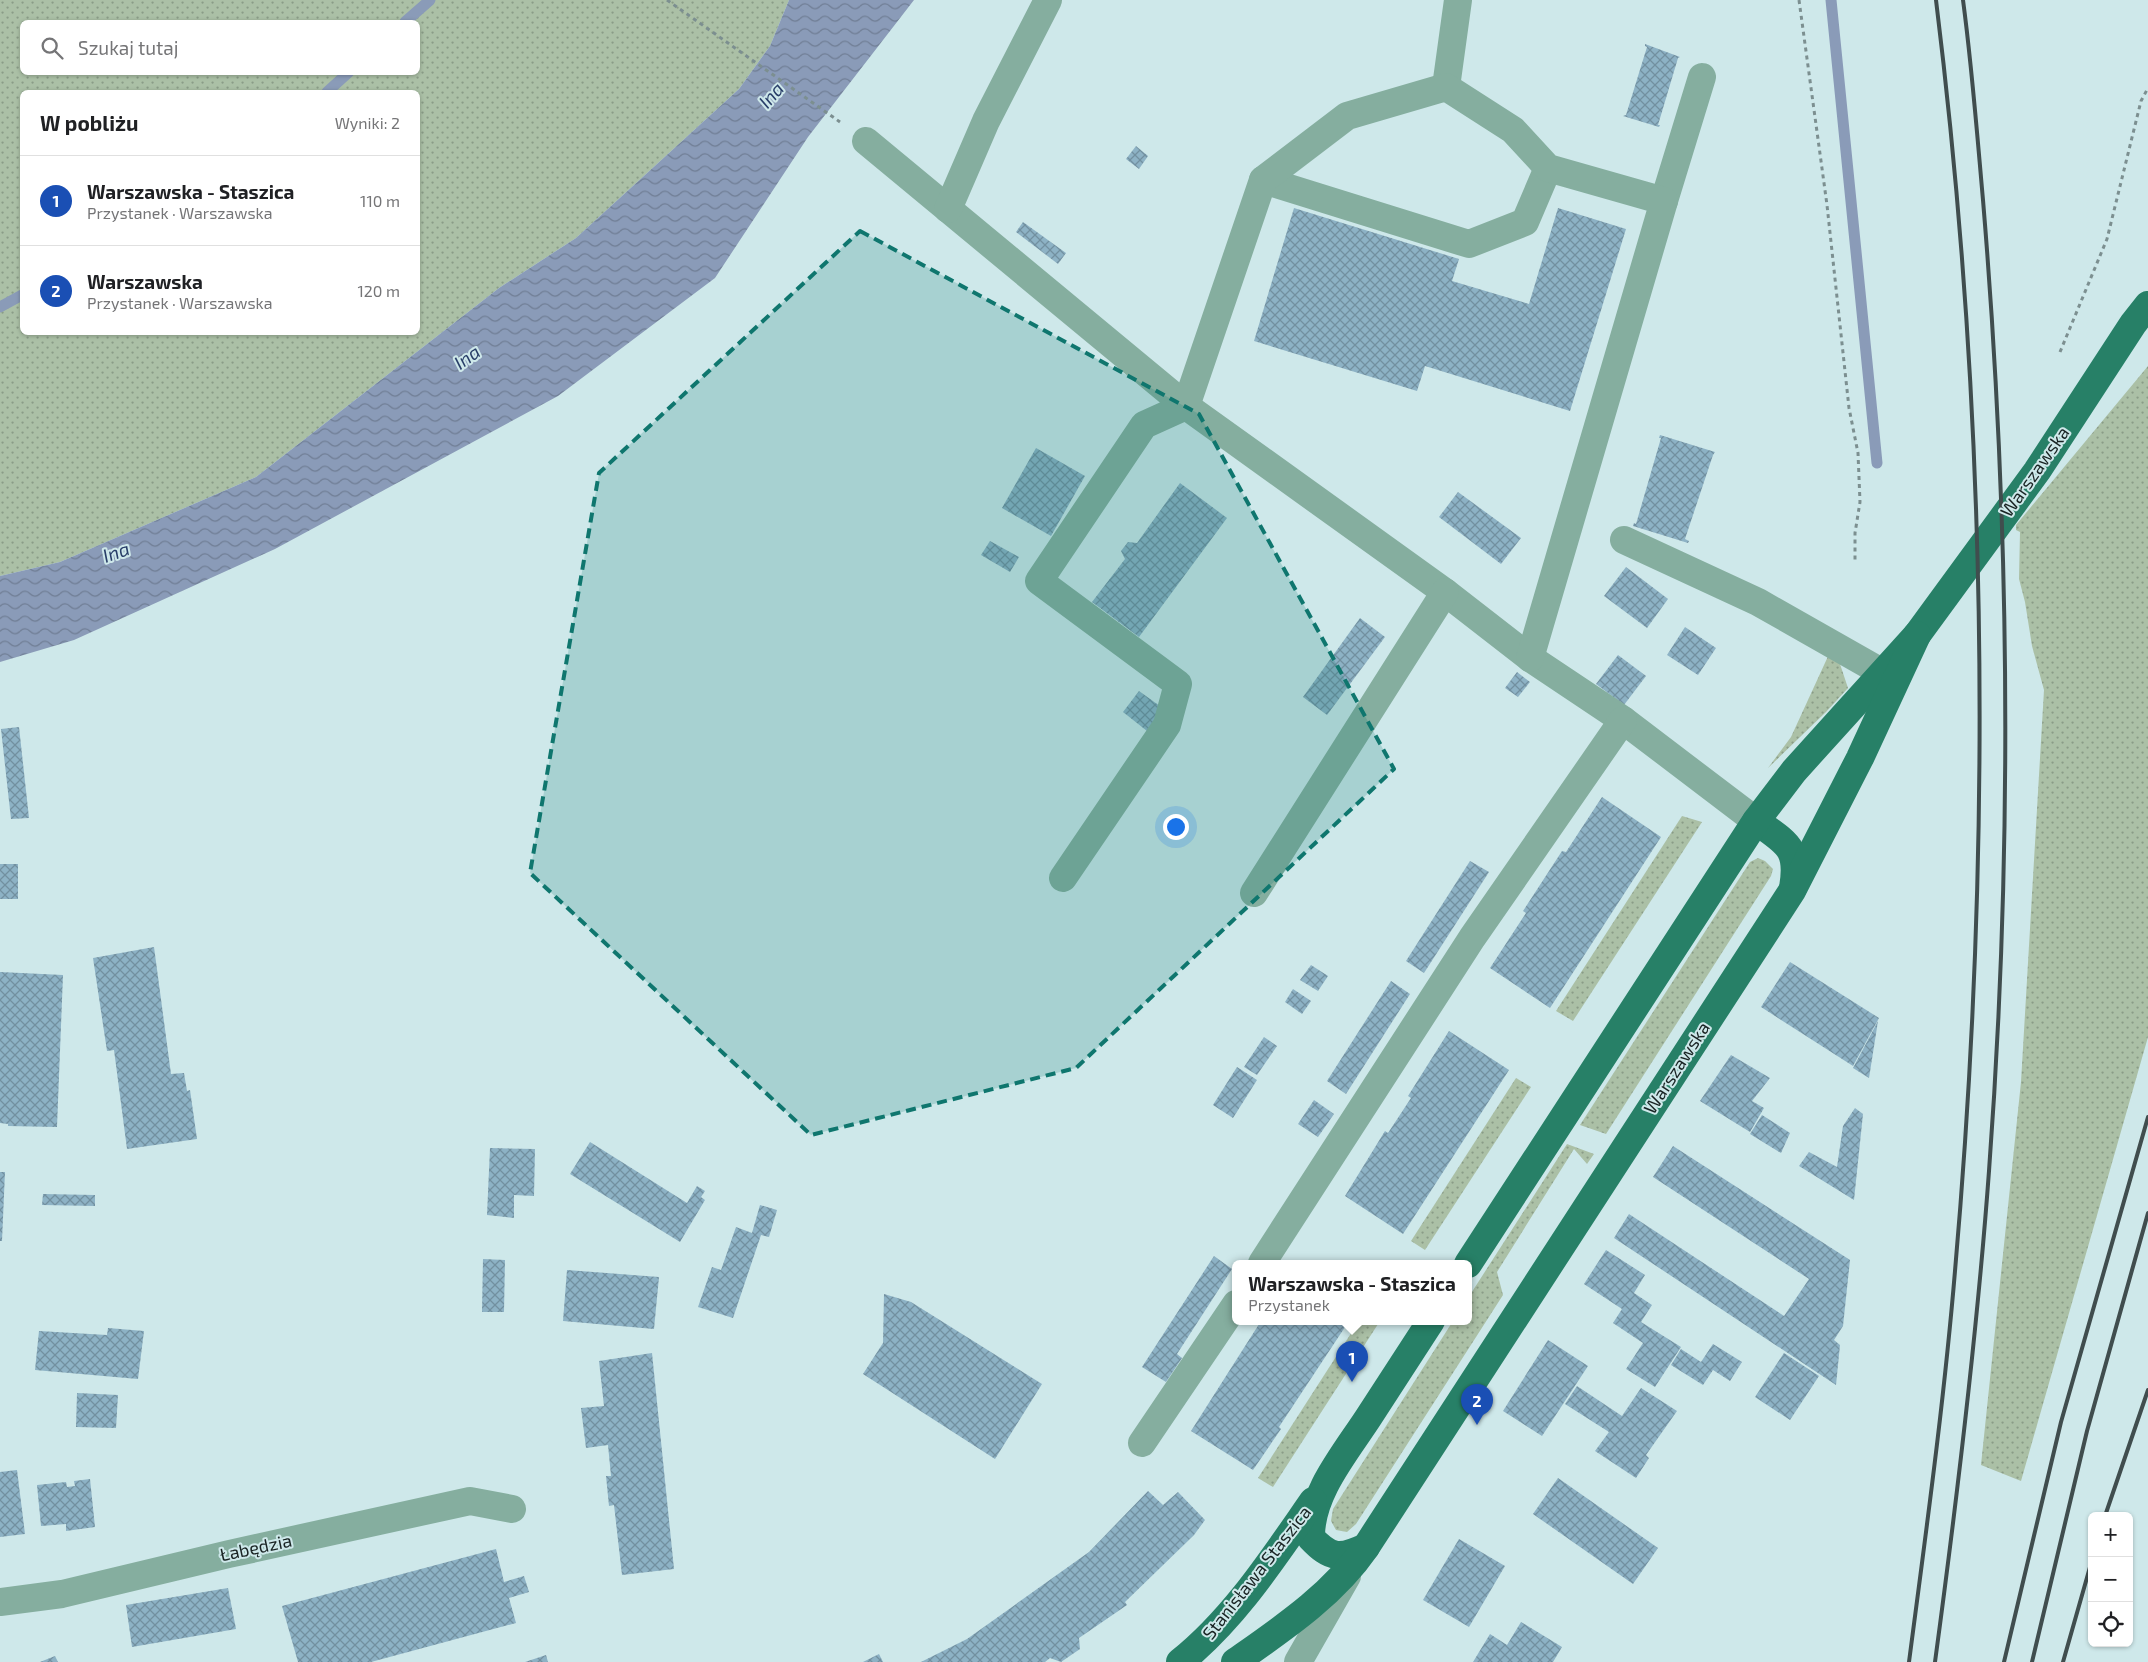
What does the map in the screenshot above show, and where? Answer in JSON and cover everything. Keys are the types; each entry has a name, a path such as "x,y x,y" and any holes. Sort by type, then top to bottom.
{"main road":[{"name":"Warszawska","path":"1471,1260 1756,821 1794,771 1917,635 2037,471 2133,324 2148,305"},
{"name":"Warszawska","path":"1360,1557 1792,892 1860,758 1917,635"},
{"name":"Warszawska","path":"1756,821 1787,844 1794,856 1796,872 1792,892"},
{"path":"1360,1557 1338,1556 1323,1551 1311,1538 1311,1525 1315,1510 1328,1479 1428,1325"},
{"name":"Stanisława Staszica","path":"1184,1661 1241,1600 1328,1479"},
{"path":"1235,1662 1316,1600 1360,1557"}],"street":[{"path":"948,208 986,121 1048,0"},
{"path":"1446,87 1458,0"},
{"path":"1530,658 1702,77"},
{"path":"1063,878 1167,725 1178,684 1039,581 1144,425 1186,406 1263,180 1347,116 1446,87 1513,130 1548,168 1664,201"},
{"path":"866,141 1186,406 1445,592 1530,658 1623,720 1756,821"},
{"path":"1263,180 1469,244 1525,222 1548,168"},
{"path":"1624,540 1758,602 1883,672"},
{"path":"1254,893 1445,592"},
{"path":"1264,1260 1472,938 1623,720"},
{"path":"1142,1443 1232,1310"},
{"name":"Łabędzia","path":"0,1602 62,1594 229,1554 470,1501 512,1509"},
{"name":"Warszawska","path":"1298,1662 1360,1557"}],"path":[{"path":"667,0 866,141"},
{"path":"1799,0 1828,205 1849,408 1858,453 1860,502 1854,533 1855,560"},
{"path":"2060,352 2107,239 2141,101 2148,88"}],"highlighted area":[{"path":"860,231 1199,414 1394,769 1076,1068 811,1135 530,873 599,473"}],"green space":[{"path":"0,0 789,0 770,46 739,89 576,238 499,288 256,477 60,562 0,576"},
{"path":"2148,366 2148,1037 2021,1481 1981,1465 2021,1082 2044,690 2032,646 2025,602 2019,579 2020,532 2016,530 2016,525"},
{"path":"1830,652 1839,661 1848,688 1768,768 1791,737"},
{"path":"1682,816 1702,822 1573,1021 1556,1011"},
{"path":"1758,858 1765,861 1773,869 1771,876 1606,1134 1580,1125 1750,862"},
{"path":"1516,1078 1531,1087 1425,1250 1411,1241"},
{"path":"1567,1144 1594,1154 1587,1164 1574,1149 1497,1272 1503,1295 1356,1524 1347,1532 1336,1530 1331,1521 1333,1509 1450,1325 1472,1325 1472,1292"},
{"path":"1356,1325 1377,1325 1273,1487 1258,1478"}],"water":[{"name":"Ina","path":"789,0 914,0 808,137 715,278 558,396 275,549 74,640 0,662 0,576 60,562 256,477 499,288 576,238 739,89 770,46"}],"building":[{"path":"1645,44 1680,57 1678,58 1659,127 1623,116 1626,115 1647,47"},
{"path":"1136,146 1148,156 1139,169 1126,159"},
{"path":"1294,208 1459,259 1452,281 1529,304 1558,208 1626,229 1570,411 1425,366 1417,391 1254,341"},
{"path":"1023,222 1066,253 1058,264 1016,232"},
{"path":"1660,435 1715,452 1685,539 1689,541 1688,543 1633,526 1634,523 1636,524 1661,438 1659,438"},
{"path":"1036,448 1085,476 1051,536 1002,508"},
{"path":"1180,483 1227,518 1139,637 1092,602 1125,559 1121,551 1128,542 1137,543"},
{"path":"1458,492 1521,538 1501,564 1439,517"},
{"path":"990,541 1019,557 1010,572 981,555"},
{"path":"1626,567 1668,599 1647,628 1604,596"},
{"path":"1360,618 1385,637 1327,715 1303,697"},
{"path":"1685,627 1716,648 1698,675 1667,655"},
{"path":"1618,655 1646,676 1624,705 1596,684"},
{"path":"1517,672 1530,682 1518,697 1505,688"},
{"path":"1139,691 1164,709 1147,731 1123,712"},
{"path":"19,727 29,818 11,819 1,729"},
{"path":"1602,797 1661,837 1550,1008 1490,968 1526,913 1523,911 1562,851 1566,852"},
{"path":"1470,861 1489,872 1424,973 1406,961"},
{"path":"0,864 18,864 18,899 0,899"},
{"path":"154,947 171,1074 184,1073 187,1091 190,1090 197,1139 127,1149 114,1050 107,1051 93,958"},
{"path":"1790,962 1879,1018 1853,1066 1761,1007"},
{"path":"1311,965 1328,976 1318,991 1300,980"},
{"path":"0,972 63,975 57,1127 8,1126 8,1124 0,1123"},
{"path":"1391,981 1410,994 1346,1094 1327,1081"},
{"path":"1293,989 1311,1001 1302,1014 1285,1002"},
{"path":"1878,1021 1869,1078 1853,1068"},
{"path":"1449,1031 1509,1070 1403,1234 1345,1196 1385,1131 1388,1133 1411,1098 1408,1096"},
{"path":"1264,1037 1277,1046 1257,1075 1244,1067"},
{"path":"1731,1055 1770,1078 1752,1101 1764,1108 1750,1132 1700,1101"},
{"path":"1237,1067 1257,1080 1233,1118 1213,1105"},
{"path":"1314,1100 1334,1114 1318,1137 1298,1124"},
{"path":"1855,1108 1863,1114 1854,1200 1799,1166 1809,1152 1837,1167 1843,1126"},
{"path":"1762,1115 1790,1133 1781,1153 1750,1134"},
{"path":"590,1142 687,1203 697,1186 705,1191 701,1197 705,1200 680,1242 570,1174"},
{"path":"1673,1146 1850,1260 1843,1326 1834,1340 1840,1345 1836,1385 1614,1238 1629,1214 1784,1316 1809,1279 1653,1177"},
{"path":"490,1148 535,1149 534,1196 514,1195 514,1218 487,1215"},
{"path":"0,1172 5,1172 2,1241 0,1241"},
{"path":"43,1194 95,1195 95,1206 42,1205"},
{"path":"760,1205 777,1210 769,1237 761,1235 733,1318 698,1307 712,1267 721,1270 736,1227 752,1233"},
{"path":"1606,1250 1645,1275 1634,1293 1652,1305 1641,1322 1681,1347 1655,1387 1626,1369 1643,1343 1613,1323 1622,1309 1584,1284"},
{"path":"1214,1256 1232,1269 1177,1354 1182,1358 1166,1382 1142,1367"},
{"path":"483,1259 505,1260 504,1312 482,1312"},
{"path":"567,1270 659,1277 654,1329 563,1321"},
{"path":"884,1294 911,1302 1042,1384 995,1459 863,1374 883,1343"},
{"path":"1258,1325 1346,1325 1253,1470 1191,1431"},
{"path":"108,1328 144,1331 138,1379 35,1370 39,1331 107,1335"},
{"path":"1548,1340 1588,1366 1542,1436 1503,1411"},
{"path":"1713,1344 1742,1362 1730,1381 1713,1370 1703,1385 1671,1365 1681,1349 1701,1362"},
{"path":"652,1353 674,1569 622,1575 614,1505 609,1506 606,1476 611,1476 608,1445 586,1448 581,1408 604,1406 599,1361"},
{"path":"1784,1353 1819,1376 1790,1420 1755,1397"},
{"path":"1577,1386 1622,1416 1641,1388 1677,1411 1646,1455 1649,1458 1636,1478 1595,1451 1609,1432 1565,1404"},
{"path":"77,1393 118,1395 116,1428 76,1427"},
{"path":"17,1470 25,1534 0,1537 0,1472"},
{"path":"1558,1478 1658,1548 1633,1584 1533,1514"},
{"path":"90,1479 95,1527 66,1531 66,1524 41,1526 37,1485 66,1482 67,1487 75,1486 74,1481"},
{"path":"1148,1491 1163,1505 1178,1492 1205,1520 1194,1535 1125,1602 1127,1605 1079,1638 1080,1649 1061,1662 1050,1658 1045,1662 921,1662 967,1639 1089,1552"},
{"path":"1459,1539 1505,1566 1469,1627 1423,1600"},
{"path":"496,1549 504,1582 524,1576 529,1592 509,1598 516,1623 371,1662 298,1662 282,1606"},
{"path":"228,1588 236,1629 132,1647 126,1605"},
{"path":"1521,1622 1562,1647 1553,1662 1473,1662 1490,1634 1507,1645"},
{"path":"879,1654 883,1662 863,1662"},
{"path":"546,1655 548,1662 525,1662"},
{"path":"55,1656 58,1662 40,1662"}],"waterway":[{"path":"407,20 430,0"},
{"path":"1831,0 1877,463"},
{"path":"329,90 346,75"},
{"path":"0,307 20,296"}],"railway":[{"path":"1909,1662 1940,1418 1955,1271 1967,1112 1975,953 1979,794 1979,635 1975,475 1966,316 1953,158 1936,0"},
{"path":"1935,1662 1966,1417 1979,1294 1997,1050 2005,807 2003,564 1999,443 1983,200 1963,0"},
{"path":"2004,1662 2061,1422 2148,1117"},
{"path":"2032,1662 2087,1431 2148,1213"},
{"path":"2106,1512 2148,1390"},
{"path":"2063,1662 2088,1574"}],"place":[{"name":"Warszawska - Staszica","path":"1352,1382"},
{"name":"Warszawska","path":"1477,1425"}]}
